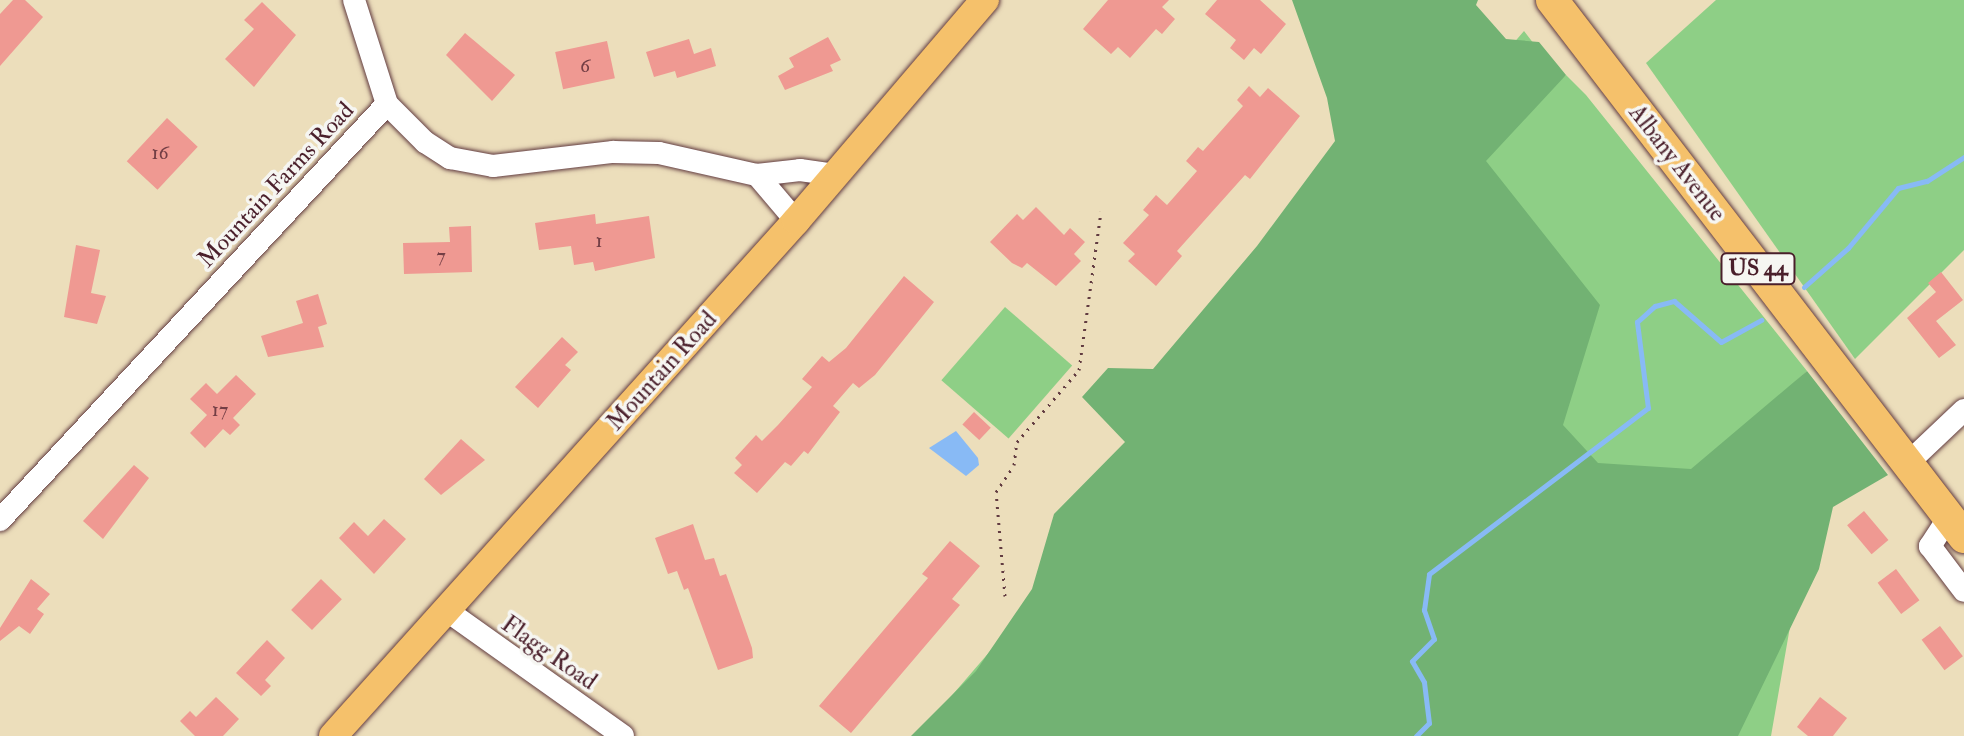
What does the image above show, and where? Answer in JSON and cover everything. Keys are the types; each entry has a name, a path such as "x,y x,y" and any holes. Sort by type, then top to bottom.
{"highway":[{"name":"Albany Avenue","path":"1552,0 1956,527"}],"main road":[{"name":"Mountain Road","path":"333,736 796,221 985,0"}],"street":[{"path":"354,0 387,104"},
{"name":"Mountain Farms Road","path":"0,520 387,104 425,142 474,165 659,153 757,175 800,170 835,175"},
{"path":"757,175 796,221"},
{"path":"1908,463 1964,410"},
{"name":"Albany Avenue","path":"1956,527 1930,546 1964,591"},
{"name":"Flagg Road","path":"446,610 623,736"}],"path":[{"path":"1005,596 996,492 1014,465 1017,442 1079,370 1101,212"}],"green space":[{"path":"1292,0 1478,0 1476,5 1506,39 1539,42 1566,75 1486,161 1600,305 1563,425 1598,463 1691,469 1807,371 1888,475 1833,507 1819,569 1738,736 911,736 976,671 1032,589 1054,514 1125,442 1082,397 1108,368 1153,369 1257,246 1335,141 1327,98"},
{"path":"1716,0 1964,0 1964,250 1855,359 1646,63"},
{"path":"1524,31 1561,79 1566,75 1586,95 1807,371 1796,381 1826,420 1771,736 917,736"},
{"path":"1005,307 1072,365 1009,439 941,380"}],"water":[{"path":"956,431 978,458 979,465 966,476 929,448"}],"building":[{"path":"13,0 25,0 43,17 0,66 0,14"},
{"path":"1108,0 1169,0 1162,7 1175,19 1162,34 1156,29 1130,58 1118,47 1111,54 1083,29"},
{"path":"1217,0 1260,0 1286,24 1261,54 1254,48 1244,60 1230,48 1236,40 1205,14"},
{"path":"262,2 296,35 254,87 225,59 254,29 244,20"},
{"path":"465,33 515,75 492,101 446,55"},
{"path":"828,37 841,60 830,65 833,71 785,90 778,76 794,67 789,58"},
{"path":"689,39 694,54 711,48 716,66 677,78 675,71 654,77 646,52"},
{"path":"607,41 615,78 563,89 555,52"},
{"path":"1249,86 1260,97 1268,88 1300,116 1250,179 1245,175 1177,251 1182,256 1156,286 1128,261 1135,254 1123,243 1149,215 1143,210 1156,195 1167,205 1197,171 1186,161 1198,147 1203,151 1243,106 1237,100"},
{"path":"167,118 198,147 157,190 127,161"},
{"path":"1036,207 1064,235 1070,228 1085,242 1074,254 1081,261 1056,286 1027,263 1022,268 1012,263 990,242 1017,214 1023,220"},
{"path":"595,214 596,224 649,216 655,258 595,271 593,262 574,265 571,246 539,250 535,223"},
{"path":"471,226 472,272 404,274 403,243 450,242 449,227"},
{"path":"76,245 100,250 91,293 106,296 97,324 64,317"},
{"path":"1941,272 1963,300 1936,321 1956,345 1939,358 1907,318 1936,292 1928,283"},
{"path":"904,276 934,302 875,375 859,388 853,383 833,406 840,412 808,454 804,451 791,466 785,462 757,493 734,473 742,465 735,458 756,435 762,441 778,425 812,387 802,379 822,356 829,362 846,348"},
{"path":"318,294 327,324 318,327 324,347 268,357 261,336 303,323 296,301"},
{"path":"562,337 578,352 565,365 571,370 538,408 515,387"},
{"path":"236,375 256,394 233,418 240,425 230,435 223,429 205,448 190,433 207,415 190,399 206,383 217,394"},
{"path":"974,412 991,428 979,440 962,424"},
{"path":"461,439 485,460 441,495 424,479"},
{"path":"134,465 149,478 103,539 83,521"},
{"path":"1864,511 1888,540 1872,554 1847,525"},
{"path":"384,519 406,539 374,574 339,538 354,522 368,536"},
{"path":"693,524 705,560 714,558 720,576 726,574 752,648 753,658 718,670 688,588 684,590 677,571 668,574 655,538"},
{"path":"950,541 980,566 952,599 960,605 851,733 819,706 928,578 922,574"},
{"path":"1896,569 1919,600 1901,614 1878,583"},
{"path":"31,579 50,594 37,609 44,614 30,634 19,626 0,641 0,628"},
{"path":"321,579 342,599 312,630 291,610"},
{"path":"1940,626 1963,656 1945,670 1922,640"},
{"path":"267,640 285,658 265,680 271,686 261,696 236,673"},
{"path":"216,697 239,719 223,736 195,736 180,721 190,711 196,717"},
{"path":"1820,697 1847,718 1833,736 1808,736 1797,727"}],"waterway":[{"path":"1804,287 1848,248 1898,188 1927,181 1964,157"},
{"path":"1416,736 1429,723 1424,682 1412,661 1434,639 1424,610 1429,574 1648,408 1637,322 1655,306 1674,301 1721,342 1761,320"}]}
